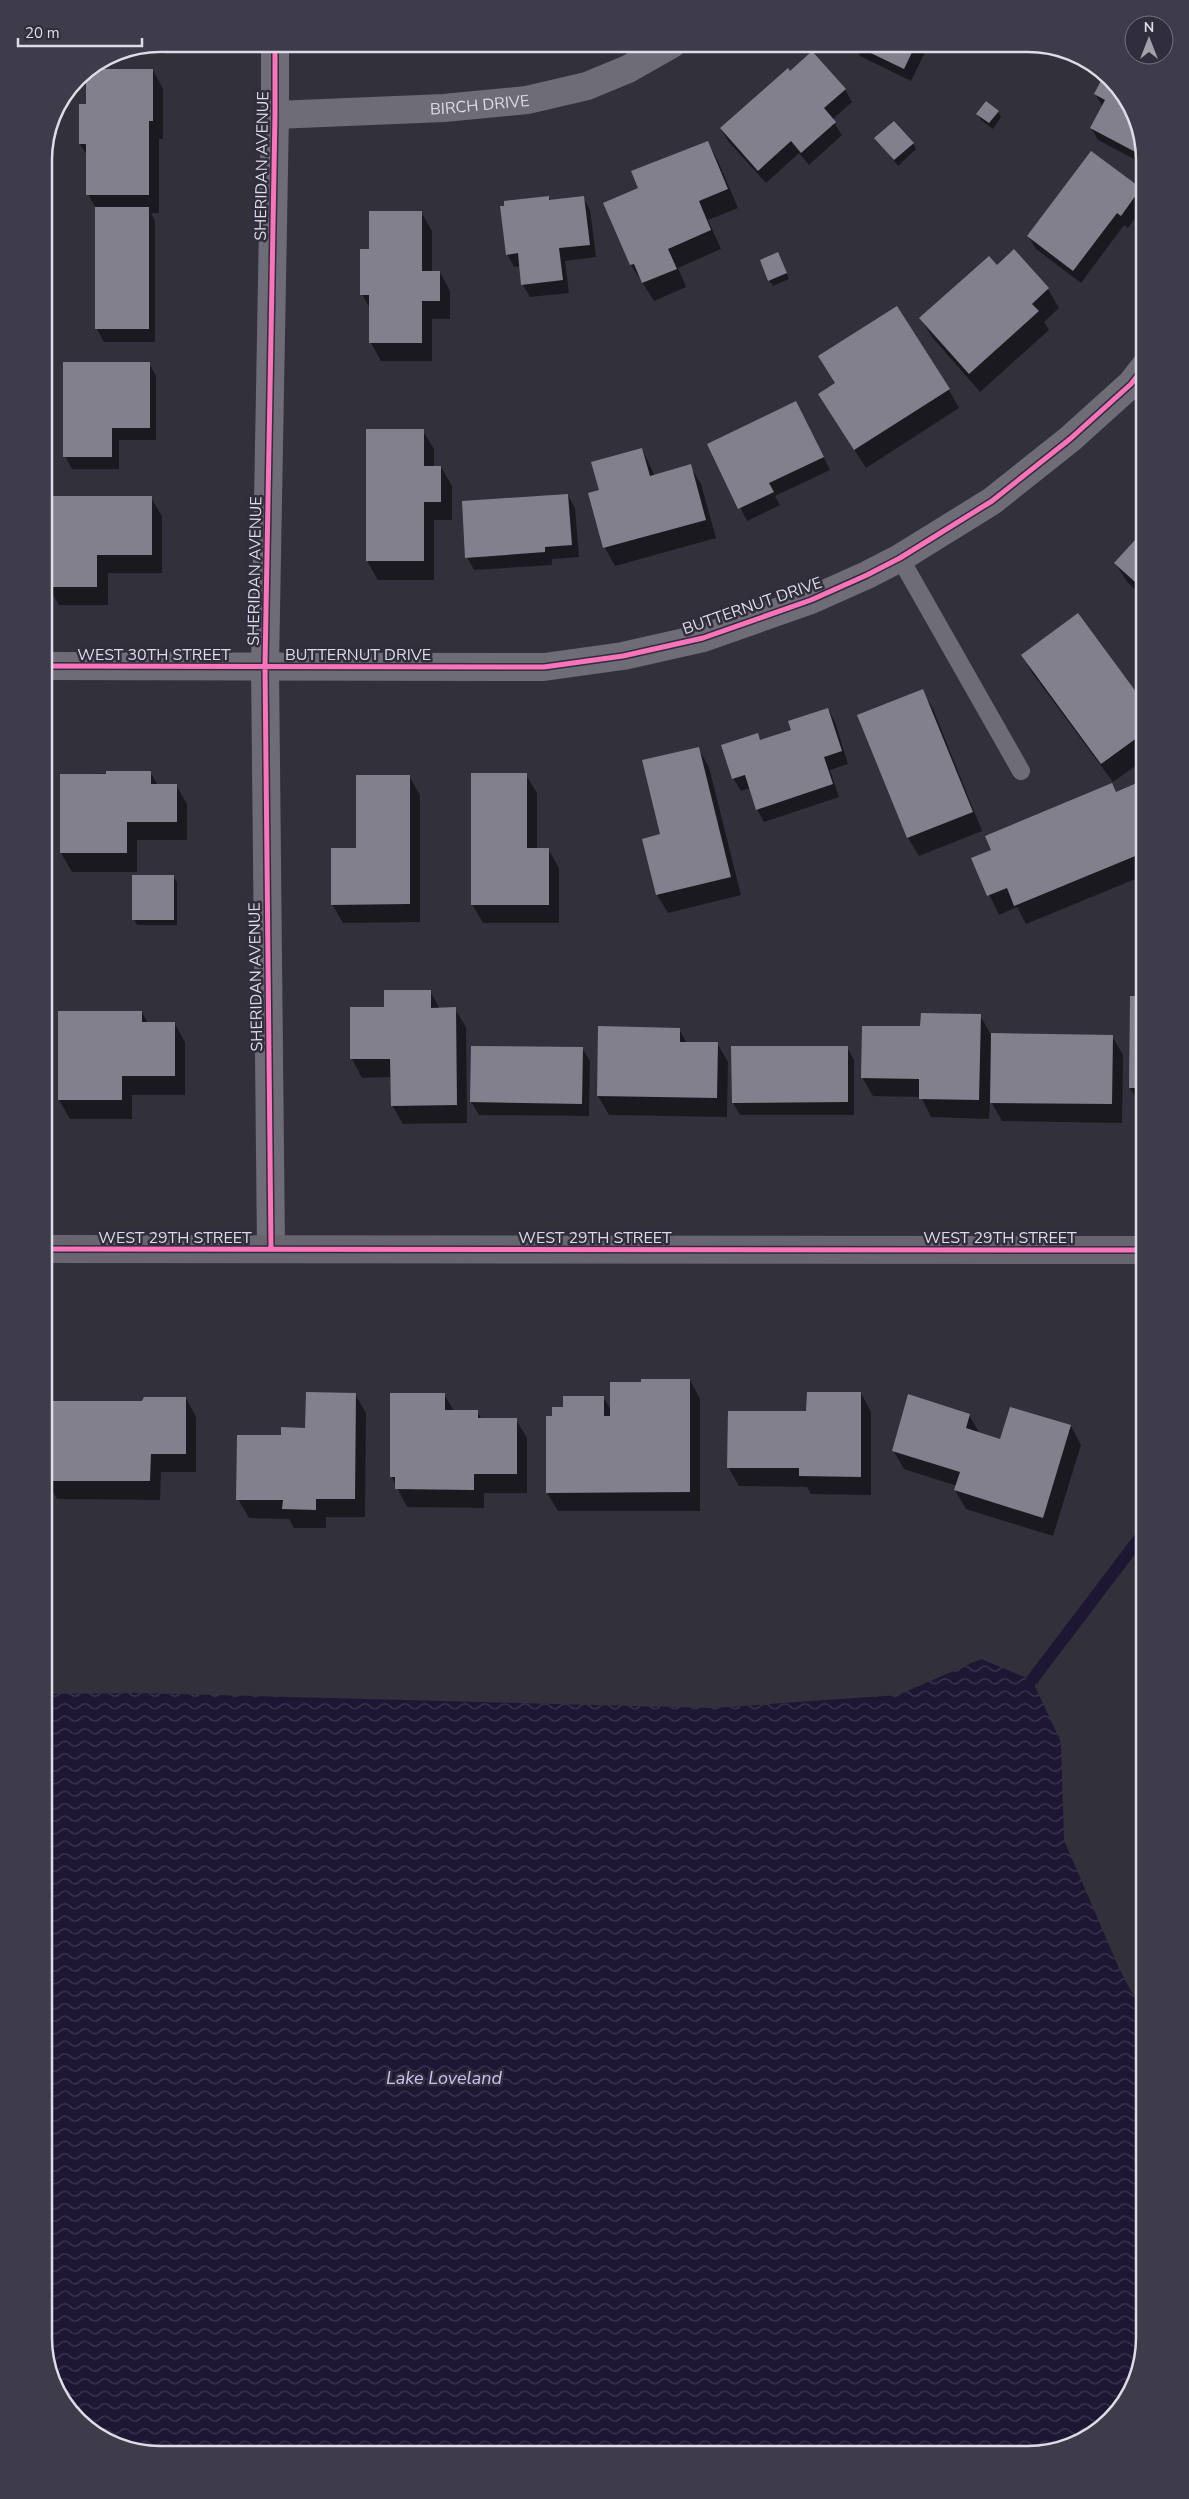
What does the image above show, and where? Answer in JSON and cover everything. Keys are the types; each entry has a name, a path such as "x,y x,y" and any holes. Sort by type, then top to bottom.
{"main road":[{"name":"WEST 29TH STREET","path":"52,1250 1136,1250"}],"street":[{"name":"SHERIDAN AVENUE","path":"271,1250 265,666 275,115 274,53"},
{"name":"BIRCH DRIVE","path":"275,115 444,108 527,100 587,86 628,70 657,53"},
{"name":"BUTTERNUT DRIVE","path":"265,666 544,667 623,656 712,635 810,600 900,558 992,501 1070,439 1136,378"},
{"name":"WEST 30TH STREET","path":"53,666 265,666"}],"lane":[{"path":"900,558 1021,771"}],"water":[{"name":"Lake Loveland","path":"981,1659 1032,1680 1061,1742 1064,1840 1119,1968 1136,2001 1136,2352 1131,2373 1125,2386 1110,2410 1100,2420 1070,2438 1056,2443 1035,2446 154,2446 133,2443 119,2438 107,2432 84,2415 67,2392 61,2380 53,2352 52,2338 52,1694 139,1693 713,1708 898,1695"}],"building":[{"path":"810,53 814,53 846,89 824,108 836,122 801,153 791,141 758,171 720,128 788,68 790,71"},
{"path":"871,53 912,53 904,69"},
{"path":"104,69 153,69 153,121 149,121 149,195 86,195 86,144 79,144 79,104 86,104 86,82"},
{"path":"1101,81 1114,95 1131,126 1136,152 1090,128 1105,100 1094,94"},
{"path":"986,101 999,111 989,123 976,114"},
{"path":"894,121 914,143 894,160 874,138"},
{"path":"708,141 728,189 699,201 711,230 668,249 677,269 642,283 634,264 630,265 603,203 638,188 631,171"},
{"path":"1091,151 1136,184 1136,195 1121,216 1117,213 1073,271 1027,236"},
{"path":"549,196 549,200 584,196 590,245 559,248 563,280 521,285 518,253 506,255 500,206 504,206 504,201"},
{"path":"95,207 149,207 149,329 95,329"},
{"path":"369,211 422,211 422,271 440,271 440,301 422,301 422,343 369,343 369,295 360,295 360,249 369,249"},
{"path":"1014,249 1049,288 1032,304 1039,311 969,374 919,318 989,256 997,265"},
{"path":"778,252 787,273 768,281 760,260"},
{"path":"897,306 950,389 854,450 818,394 835,383 818,356"},
{"path":"63,362 150,362 150,428 112,428 112,457 63,457"},
{"path":"796,401 824,457 769,483 774,492 738,509 707,444"},
{"path":"366,429 424,429 424,466 441,466 441,502 424,502 424,561 366,561"},
{"path":"642,448 650,476 691,464 706,520 603,548 588,493 599,490 591,462"},
{"path":"568,494 572,545 545,547 545,552 465,558 462,501"},
{"path":"53,496 152,496 152,555 97,555 97,587 53,587"},
{"path":"1136,539 1136,583 1114,563"},
{"path":"1078,613 1136,692 1136,739 1101,764 1021,655"},
{"path":"923,689 973,812 907,838 857,715"},
{"path":"828,708 842,751 824,757 833,784 756,810 745,775 732,779 721,745 758,733 760,740 791,730 788,721"},
{"path":"699,747 731,877 656,895 642,839 660,834 642,760"},
{"path":"106,771 151,771 151,784 177,784 177,822 127,822 127,853 60,853 60,774 106,774"},
{"path":"471,773 527,773 527,848 549,848 549,905 471,905"},
{"path":"356,775 410,775 410,904 331,905 331,848 356,848"},
{"path":"1112,783 1116,792 1136,783 1136,856 1014,906 1007,888 987,896 971,858 991,850 985,836"},
{"path":"132,875 174,875 174,920 132,920"},
{"path":"384,990 431,990 431,1008 456,1007 457,1105 391,1106 390,1059 350,1059 350,1007 384,1007"},
{"path":"1130,996 1136,996 1136,1088 1129,1088"},
{"path":"58,1011 142,1011 142,1022 175,1022 175,1076 122,1076 122,1100 58,1100"},
{"path":"921,1013 981,1014 979,1100 919,1099 919,1079 861,1078 862,1026 920,1026"},
{"path":"598,1026 680,1028 680,1042 718,1042 717,1098 597,1096"},
{"path":"991,1033 1113,1035 1112,1104 990,1103"},
{"path":"471,1046 583,1047 582,1104 470,1102"},
{"path":"731,1046 848,1046 848,1102 732,1103"},
{"path":"641,1379 690,1379 690,1492 546,1493 546,1416 552,1416 552,1407 563,1407 563,1396 604,1396 604,1416 610,1416 610,1382 641,1382"},
{"path":"306,1392 356,1393 355,1499 316,1499 316,1510 282,1509 283,1500 236,1500 237,1435 281,1435 281,1427 305,1428"},
{"path":"807,1392 861,1392 861,1477 799,1476 799,1468 727,1468 728,1411 806,1411"},
{"path":"390,1393 445,1393 445,1410 478,1410 478,1418 517,1418 517,1474 474,1474 474,1490 395,1489 395,1477 390,1477"},
{"path":"908,1394 970,1414 966,1428 1000,1439 1010,1407 1071,1425 1043,1518 954,1490 960,1472 892,1451"},
{"path":"144,1397 186,1397 186,1454 151,1454 150,1481 52,1481 52,1401 142,1401"}],"waterway":[{"path":"1032,1680 1136,1543"}],"cycle path":[{"path":"271,1249 265,666 275,53"},
{"path":"53,666 544,667 623,656 703,638 811,600 900,558 992,501 1070,439 1136,378"},
{"path":"52,1249 1136,1250"}]}
